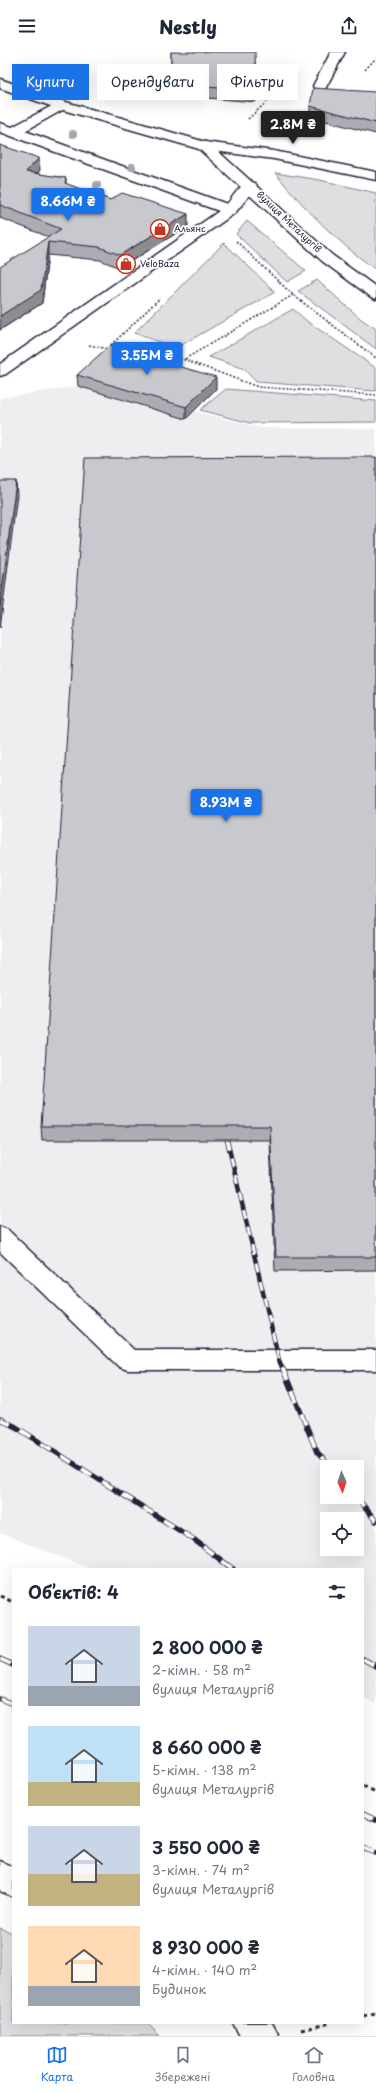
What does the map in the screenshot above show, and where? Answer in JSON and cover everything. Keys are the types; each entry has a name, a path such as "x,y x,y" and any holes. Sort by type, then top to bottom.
{"main road":[{"path":"320,86 338,52"},
{"name":"вулиця Металургів","path":"0,83 61,105 204,146 274,155 376,176"},
{"path":"13,132 61,105"},
{"path":"0,127 230,210"},
{"name":"вулиця Металургів","path":"204,146 250,186 327,258 376,294"},
{"path":"0,371 230,210 250,186"},
{"path":"0,1237 128,1360 376,1360"},
{"path":"0,1876 12,1882"},
{"path":"249,2024 264,2036"}],"path":[{"path":"371,64 376,64"},
{"path":"248,119 269,100"},
{"path":"230,210 227,233 293,295 376,358"},
{"path":"185,360 293,295"},
{"path":"49,338 115,350"},
{"path":"123,351 185,360 258,387 376,395"},
{"path":"0,1596 12,1602"},
{"path":"364,1786 376,1792"},
{"path":"364,2016 376,2013"}],"shaded area":[{"path":"275,173 320,180 376,193 376,270 334,236"},
{"path":"247,221 306,271 287,282 236,234"},
{"path":"224,243 275,292 176,348 134,333"},
{"path":"317,280 361,319 376,329 376,349 298,291"},
{"path":"293,309 308,322 376,368 376,391 256,382 244,369 209,357"},
{"path":"78,386 186,419 194,411 262,428 376,429 376,1704 364,1698 364,1568 88,1568 0,1533 0,398"},
{"path":"226,389 376,401 376,422 250,423 200,410"},
{"path":"0,1928 12,1933 12,2024 148,2024 160,2036 0,2036"}],"building":[{"path":"171,52 255,52 255,64 217,64 217,88 209,87 209,64 171,64"},
{"path":"313,88 376,92 376,123 310,106"},
{"path":"0,145 39,158 26,172 66,178 65,183 110,200 122,193 188,214 120,255 99,247 48,242 41,290 0,316 0,267 61,229 0,205"},
{"path":"109,346 216,377 186,407 77,375"},
{"path":"376,457 376,1257 276,1257 270,1126 41,1126 85,458"},
{"path":"0,481 16,481 0,606"}],"railway":[{"path":"227,1140 279,1360 283,1370"},
{"path":"283,1369 317,1452 324,1460"},
{"path":"0,1419 16,1427 193,1539 232,1568"},
{"path":"362,1504 376,1521"},
{"path":"0,1659 12,1665"},
{"path":"364,1660 376,1666"},
{"path":"0,1699 12,1704"},
{"path":"364,1814 376,1820"},
{"path":"364,1848 376,1853"}],"place":[{"name":"Альянс","path":"160,229"},
{"name":"VeloBaza","path":"126,264"}]}
